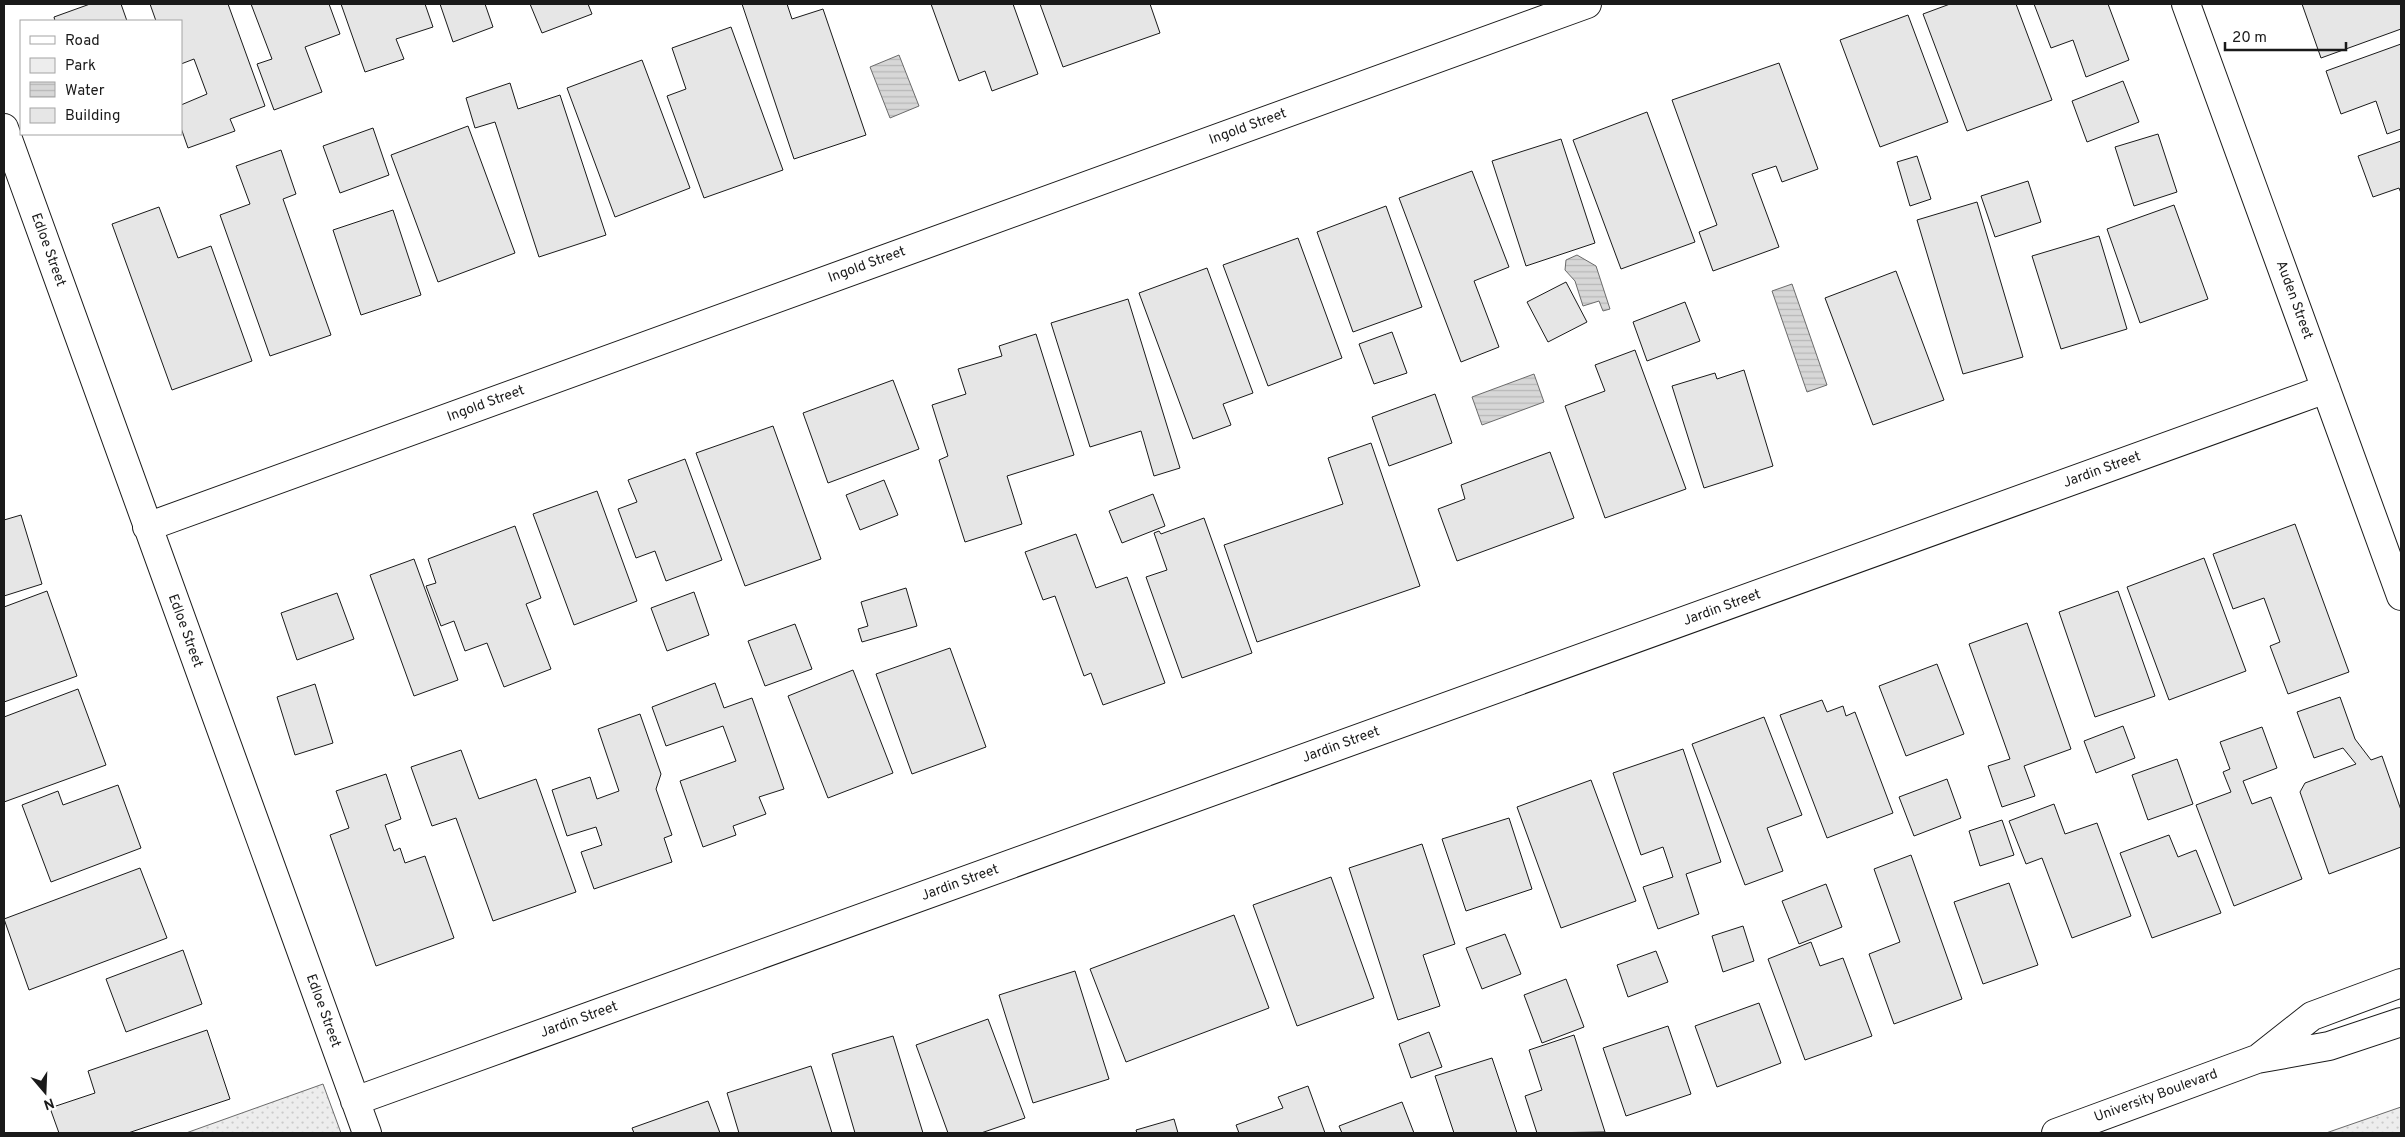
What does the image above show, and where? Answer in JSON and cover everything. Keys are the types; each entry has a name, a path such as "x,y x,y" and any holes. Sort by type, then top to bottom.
{"street":[{"name":"Ingold Street","path":"147,527 1587,4"},
{"name":"Auden Street","path":"2186,4 2401,596"},
{"name":"Edloe Street","path":"4,128 367,1133"},
{"name":"Jardin Street","path":"355,1101 2326,389"},
{"name":"University Boulevard","path":"2257,1059 2312,1016 2401,983"},
{"name":"University Boulevard","path":"2056,1133 2257,1059 2329,1046 2401,1022"}],"green space":[{"path":"323,1084 341,1133 186,1133"},
{"path":"2401,1107 2401,1133 2326,1133"}],"water":[{"path":"899,55 919,106 890,118 870,67"},
{"path":"1577,255 1596,266 1610,309 1603,311 1599,301 1583,306 1575,281 1565,270 1566,260"},
{"path":"1792,284 1827,385 1807,392 1772,291"},
{"path":"1534,374 1544,402 1482,425 1472,397"}],"building":[{"path":"90,4 121,4 127,20 55,20 54,17"},
{"path":"150,4 228,4 265,106 230,119 235,131 188,148 182,131 182,105 207,94 194,59 182,64 182,20 156,20"},
{"path":"251,4 329,4 340,34 305,47 322,92 274,110 257,64 272,59"},
{"path":"341,4 425,4 433,27 396,39 404,59 365,72"},
{"path":"440,4 485,4 493,27 453,42"},
{"path":"530,4 588,4 592,14 542,33"},
{"path":"742,4 787,4 792,19 823,9 866,135 794,159"},
{"path":"931,4 1013,4 1038,74 992,91 985,71 959,81"},
{"path":"1040,4 1150,4 1160,33 1063,67"},
{"path":"1950,4 2016,4 2052,100 1967,131 1923,14"},
{"path":"2034,4 2108,4 2129,60 2086,77 2073,40 2051,48"},
{"path":"2302,4 2401,4 2401,29 2321,58"},
{"path":"1908,15 1948,122 1880,147 1840,40"},
{"path":"731,27 783,170 704,198 667,96 686,89 672,48"},
{"path":"2401,44 2401,129 2387,134 2376,101 2341,114 2326,71"},
{"path":"642,60 690,188 615,217 567,88"},
{"path":"1779,63 1818,169 1782,182 1776,166 1752,174 1779,247 1713,271 1699,232 1717,225 1672,100"},
{"path":"2123,81 2139,122 2087,142 2072,101"},
{"path":"510,83 518,109 560,95 606,235 539,257 495,122 475,128 466,98"},
{"path":"1647,112 1695,242 1621,269 1573,140"},
{"path":"468,126 515,253 438,282 391,155"},
{"path":"373,128 389,175 340,193 323,146"},
{"path":"2158,134 2177,192 2134,206 2115,147"},
{"path":"1561,139 1595,243 1526,266 1492,161"},
{"path":"2401,141 2401,193 2399,188 2373,197 2358,156"},
{"path":"281,150 296,194 283,199 331,335 270,356 220,215 250,204 236,166"},
{"path":"1917,156 1931,199 1910,206 1897,162"},
{"path":"1472,171 1509,267 1474,281 1499,347 1461,362 1399,198"},
{"path":"2028,181 2041,222 1995,237 1981,196"},
{"path":"1977,202 2023,357 1963,374 1917,220"},
{"path":"2174,205 2208,299 2140,323 2107,229"},
{"path":"1386,206 1422,307 1353,332 1317,232"},
{"path":"159,207 178,258 211,246 252,361 172,390 112,224"},
{"path":"393,210 421,295 361,315 333,230"},
{"path":"2099,236 2127,329 2061,349 2032,256"},
{"path":"1298,238 1342,358 1268,386 1223,265"},
{"path":"1207,268 1253,393 1223,404 1231,425 1193,439 1139,293"},
{"path":"1896,271 1944,400 1873,425 1825,298"},
{"path":"1566,282 1587,322 1548,342 1527,302"},
{"path":"1128,299 1180,468 1154,476 1141,431 1090,447 1051,323"},
{"path":"1685,302 1700,341 1647,361 1633,322"},
{"path":"1392,332 1407,373 1374,384 1359,344"},
{"path":"1036,334 1074,455 1007,476 1022,524 965,542 939,460 948,456 932,405 966,394 958,369 1002,356 999,346"},
{"path":"1635,350 1686,489 1605,518 1565,406 1605,391 1595,365"},
{"path":"1744,370 1773,466 1704,488 1672,386 1715,373 1717,379"},
{"path":"893,380 919,449 828,483 803,413"},
{"path":"1435,394 1452,443 1389,466 1372,417"},
{"path":"773,426 821,559 745,586 696,453"},
{"path":"1371,443 1420,586 1257,642 1224,545 1343,504 1328,458"},
{"path":"1550,452 1574,518 1457,561 1438,509 1465,499 1461,485"},
{"path":"685,459 722,560 666,581 655,551 636,558 618,509 637,502 628,480"},
{"path":"884,480 898,515 860,530 846,495"},
{"path":"597,491 637,601 574,625 533,514"},
{"path":"1153,494 1165,526 1122,543 1109,511"},
{"path":"21,515 42,584 4,596 4,520"},
{"path":"1204,518 1252,653 1182,678 1146,577 1167,570 1154,533 1159,531 1161,534"},
{"path":"2295,524 2349,672 2288,694 2270,646 2280,642 2264,598 2233,609 2213,554"},
{"path":"515,526 541,598 526,604 551,669 504,687 487,643 465,651 454,621 441,626 426,586 436,583 428,559"},
{"path":"1076,534 1096,588 1127,577 1165,683 1103,705 1091,673 1084,676 1055,596 1043,600 1025,552"},
{"path":"2204,558 2246,671 2169,700 2127,587"},
{"path":"414,559 458,680 414,696 370,575"},
{"path":"906,588 917,626 862,642 858,629 868,626 861,602"},
{"path":"47,591 77,676 4,702 4,607"},
{"path":"2118,591 2155,696 2095,717 2059,612"},
{"path":"694,592 709,635 667,651 651,608"},
{"path":"337,593 354,639 297,660 281,613"},
{"path":"2027,623 2071,749 2024,766 2035,796 2002,807 1988,766 2010,759 1969,644"},
{"path":"795,624 812,669 765,686 748,641"},
{"path":"950,648 986,747 912,774 876,674"},
{"path":"1937,664 1964,734 1906,756 1879,686"},
{"path":"853,670 893,773 828,798 788,696"},
{"path":"715,683 724,708 752,698 784,789 759,797 766,814 733,826 736,835 703,847 680,781 736,761 723,726 666,746 652,707"},
{"path":"315,684 333,743 295,755 277,697"},
{"path":"78,689 106,765 4,802 4,717"},
{"path":"2340,697 2355,739 2371,760 2382,756 2401,810 2401,847 2329,874 2300,792 2305,783 2356,764 2343,748 2314,758 2297,712"},
{"path":"1822,700 1827,712 1843,706 1846,716 1855,712 1893,813 1827,838 1780,715"},
{"path":"640,714 661,774 656,789 672,835 664,838 672,862 594,889 581,852 602,845 596,827 567,836 552,790 590,777 597,799 619,791 598,729"},
{"path":"1764,717 1802,815 1767,828 1783,871 1745,885 1692,744"},
{"path":"2123,726 2135,758 2096,773 2084,741"},
{"path":"2262,727 2277,768 2243,781 2252,804 2271,797 2302,879 2234,906 2196,805 2231,792 2223,772 2230,769 2220,742"},
{"path":"1683,749 1721,862 1686,874 1699,914 1658,929 1643,887 1673,877 1663,847 1641,855 1613,773"},
{"path":"461,750 479,799 536,779 576,892 493,921 456,818 432,826 411,767"},
{"path":"2177,759 2193,804 2148,820 2132,775"},
{"path":"386,774 401,819 385,825 394,851 400,848 405,863 425,856 454,938 376,966 330,835 349,828 336,791"},
{"path":"1947,779 1961,818 1914,836 1899,797"},
{"path":"1591,780 1636,901 1561,928 1517,807"},
{"path":"118,785 141,848 51,882 22,805 58,791 63,805"},
{"path":"2054,804 2065,834 2097,823 2131,916 2072,938 2042,858 2026,864 2009,821"},
{"path":"1509,818 1532,889 1466,911 1442,839"},
{"path":"2002,820 2014,855 1980,866 1969,831"},
{"path":"2169,835 2178,857 2196,850 2221,913 2152,938 2120,853"},
{"path":"1422,844 1455,944 1423,955 1440,1006 1398,1020 1349,868"},
{"path":"1911,855 1962,999 1894,1024 1869,954 1900,942 1874,869"},
{"path":"140,868 167,938 29,990 4,919"},
{"path":"1331,877 1374,998 1297,1026 1253,905"},
{"path":"2009,883 2038,965 1983,984 1954,902"},
{"path":"1826,884 1842,927 1799,944 1782,901"},
{"path":"1234,915 1269,1008 1126,1062 1090,969"},
{"path":"1743,926 1754,961 1723,972 1712,936"},
{"path":"1505,934 1521,974 1482,989 1466,948"},
{"path":"1811,942 1820,966 1843,958 1872,1036 1805,1060 1768,959"},
{"path":"183,950 202,1004 126,1032 106,979"},
{"path":"1656,951 1668,982 1628,997 1617,965"},
{"path":"1075,971 1109,1079 1033,1103 999,995"},
{"path":"1566,979 1584,1027 1542,1043 1524,995"},
{"path":"1759,1003 1781,1063 1717,1087 1695,1026"},
{"path":"988,1019 1025,1118 981,1133 948,1133 916,1045"},
{"path":"1668,1026 1691,1094 1626,1116 1603,1048"},
{"path":"207,1030 230,1099 128,1133 59,1133 50,1108 95,1093 88,1071"},
{"path":"1429,1032 1442,1067 1411,1078 1399,1044"},
{"path":"1574,1035 1605,1132 1537,1133 1525,1096 1542,1090 1529,1050"},
{"path":"893,1036 923,1133 855,1133 832,1054"},
{"path":"1492,1058 1517,1133 1454,1133 1435,1076"},
{"path":"811,1066 832,1133 739,1133 727,1093"},
{"path":"1308,1086 1325,1133 1239,1133 1236,1125 1283,1108 1278,1097"},
{"path":"708,1101 720,1133 634,1133 632,1128"},
{"path":"1402,1102 1414,1133 1342,1133 1339,1126"},
{"path":"1174,1119 1178,1133 1137,1133 1136,1130"}]}
